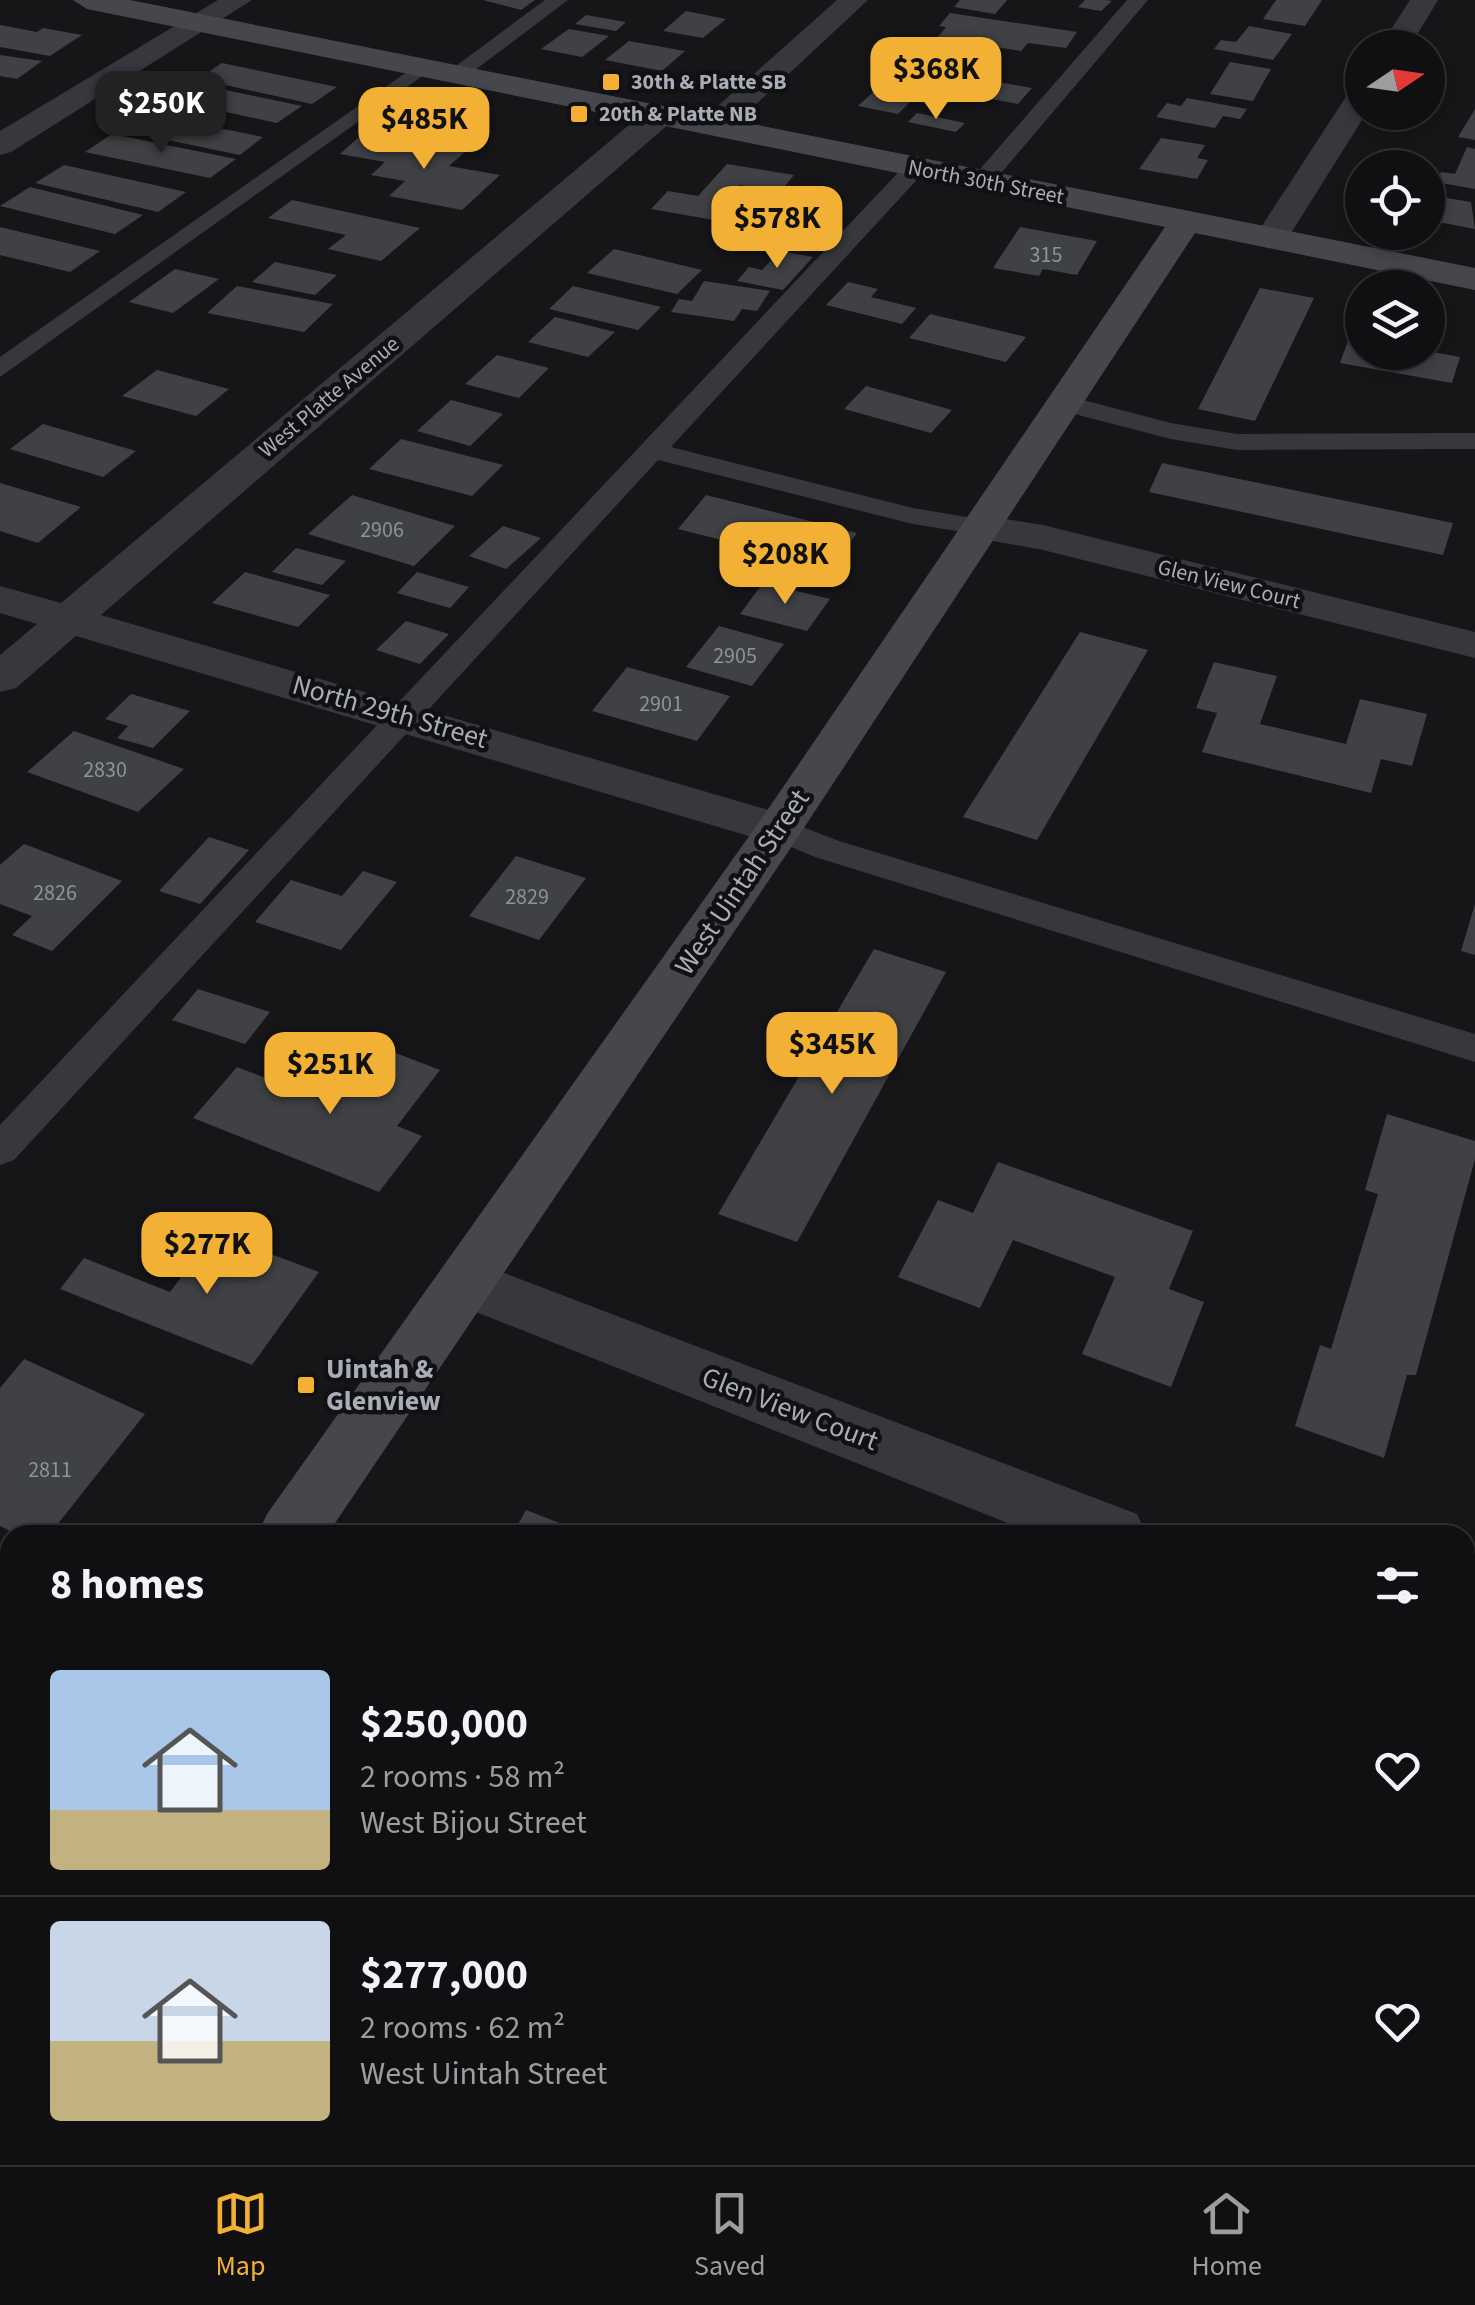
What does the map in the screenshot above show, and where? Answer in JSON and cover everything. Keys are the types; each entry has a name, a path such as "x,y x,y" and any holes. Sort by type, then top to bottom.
{"main road":[{"name":"North 30th Street","path":"86,0 1475,279"},
{"name":"West Uintah Street","path":"297,1525 779,829 1185,222"}],"street":[{"path":"0,145 238,0"},
{"path":"714,127 854,0"},
{"path":"1405,30 1424,0"},
{"name":"West Platte Avenue","path":"0,678 658,116"},
{"path":"1270,238 1345,122"},
{"name":"Glen View Court","path":"981,527 1043,538 1475,645"},
{"name":"North 29th Street","path":"0,598 406,715 779,829"},
{"name":"Glen View Court","path":"467,1283 1088,1525"}],"lane":[{"path":"456,75 558,0"},
{"path":"982,181 1138,0"},
{"path":"0,370 420,68"},
{"path":"0,1150 916,168"},
{"path":"1064,403 1170,432 1237,442 1403,436 1475,440"},
{"path":"652,450 914,516 981,527"},
{"path":"779,829 827,848 1475,1048"}],"building":[{"path":"483,0 535,0 521,10"},
{"path":"960,0 1007,0 995,14 954,7"},
{"path":"1085,0 1112,1 1101,11 1078,7"},
{"path":"1276,0 1322,0 1305,26 1263,19"},
{"path":"686,11 726,19 703,38 663,31"},
{"path":"950,13 1077,32 1066,48 1028,43 1021,51 937,38 946,27 939,26"},
{"path":"586,15 626,22 616,31 575,24"},
{"path":"0,25 82,35 50,56 0,47"},
{"path":"1249,26 1292,34 1273,60 1214,49 1221,40 1236,42"},
{"path":"569,29 609,36 582,57 541,49"},
{"path":"629,41 685,51 662,71 605,60"},
{"path":"918,47 960,55 938,76 895,67"},
{"path":"0,55 42,61 17,79 0,76"},
{"path":"1230,62 1271,69 1253,101 1210,94"},
{"path":"222,63 337,87 312,104 198,79"},
{"path":"991,81 1032,88 1018,104 976,96"},
{"path":"192,83 302,106 277,123 166,99"},
{"path":"882,84 920,92 898,114 858,106"},
{"path":"1187,98 1247,109 1240,119 1223,116 1215,128 1156,117 1167,103 1181,106"},
{"path":"423,107 461,114 441,131 402,124"},
{"path":"1475,109 1475,140 1458,137"},
{"path":"144,113 263,137 240,155 119,130"},
{"path":"917,113 965,123 956,132 908,122"},
{"path":"112,134 236,159 210,178 85,152"},
{"path":"359,137 465,152 449,166 500,175 462,210 389,196 405,181 371,175 385,162 340,154"},
{"path":"1161,138 1205,145 1197,158 1208,160 1197,179 1139,169"},
{"path":"1467,147 1475,149 1475,189 1445,184 1445,173 1455,174"},
{"path":"727,164 794,175 780,192 740,185 725,202 740,205 725,222 651,209 668,191 698,196"},
{"path":"64,165 186,192 158,212 35,183"},
{"path":"30,187 143,215 115,234 0,206"},
{"path":"1445,198 1471,202 1475,229 1445,223"},
{"path":"292,200 420,228 381,261 328,249 346,235 268,218"},
{"path":"0,227 100,251 70,272 0,255"},
{"path":"1020,227 1097,241 1077,275 1043,269 1039,276 993,268"},
{"path":"614,249 702,270 677,294 587,273"},
{"path":"780,251 813,257 783,290 737,281 749,267 762,270"},
{"path":"275,262 337,275 315,295 252,282"},
{"path":"175,269 219,279 173,313 129,302"},
{"path":"704,281 770,291 757,311 742,309 734,321 671,312 679,299 692,301"},
{"path":"848,282 878,289 871,297 916,308 902,324 826,305"},
{"path":"237,286 333,304 304,332 207,313"},
{"path":"573,286 661,307 638,330 549,309"},
{"path":"1260,288 1314,298 1255,421 1198,409"},
{"path":"930,314 1026,337 1006,362 909,338"},
{"path":"555,317 615,332 588,357 528,342"},
{"path":"1445,354 1460,357 1452,383 1379,370 1445,370"},
{"path":"497,355 549,368 519,398 465,384"},
{"path":"157,370 229,389 196,416 122,396"},
{"path":"866,386 952,410 931,433 844,409"},
{"path":"451,400 503,414 470,446 417,431"},
{"path":"43,424 136,451 103,477 10,449"},
{"path":"401,439 503,465 472,496 369,469"},
{"path":"1162,463 1453,523 1443,555 1149,492"},
{"path":"0,483 81,507 38,543 0,531"},
{"path":"352,495 455,526 414,566 308,534"},
{"path":"706,495 857,533 832,568 678,529"},
{"path":"503,526 541,538 506,569 469,556"},
{"path":"296,548 346,561 322,585 272,572"},
{"path":"245,572 330,595 298,627 212,603"},
{"path":"417,572 469,587 450,608 397,593"},
{"path":"763,583 830,599 807,631 740,614"},
{"path":"406,621 449,634 420,664 376,650"},
{"path":"719,626 784,644 752,686 686,667"},
{"path":"1080,632 1148,650 1037,840 963,817"},
{"path":"1214,662 1277,676 1260,724 1346,744 1360,699 1427,714 1412,766 1381,759 1371,793 1202,752 1217,713 1196,708"},
{"path":"627,667 730,696 697,741 592,711"},
{"path":"131,694 190,711 153,748 117,738 128,726 105,719"},
{"path":"74,731 184,769 138,812 27,772"},
{"path":"209,837 249,850 200,904 159,891"},
{"path":"24,844 122,881 52,951 12,935 32,916 0,904 0,865"},
{"path":"516,856 586,878 539,940 469,916"},
{"path":"363,871 397,882 341,950 255,922 291,880 342,896"},
{"path":"1475,904 1475,955 1461,951"},
{"path":"874,949 946,972 797,1242 718,1214"},
{"path":"198,989 270,1012 245,1044 172,1020"},
{"path":"375,1045 440,1070 397,1126 422,1136 379,1192 193,1118 237,1067 328,1102"},
{"path":"1387,1114 1475,1141 1475,1159 1416,1375 1407,1375 1384,1458 1295,1426 1320,1345 1331,1349 1378,1194 1365,1190"},
{"path":"998,1162 1193,1231 1169,1289 1204,1302 1171,1387 1082,1354 1115,1277 1013,1240 980,1308 898,1277 938,1200 973,1213"},
{"path":"215,1233 319,1272 252,1365 60,1289 84,1258 170,1292"},
{"path":"24,1359 145,1414 57,1525 0,1525 0,1388"},
{"path":"526,1510 565,1525 518,1525"}],"place":[{"name":"30th & Platte SB","path":"611,82"},
{"name":"20th & Platte NB","path":"579,114"},
{"name":"Uintah & Glenview","path":"306,1385"}]}
